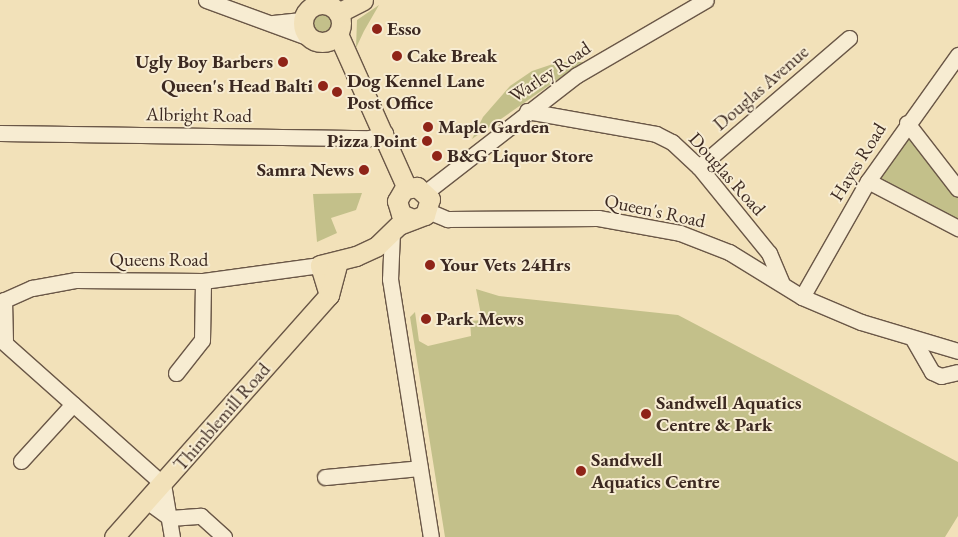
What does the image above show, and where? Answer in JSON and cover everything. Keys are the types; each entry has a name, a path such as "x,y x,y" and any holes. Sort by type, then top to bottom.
{"main road":[{"path":"348,58 312,39 304,20 310,8 363,0"},
{"path":"328,5 348,58 385,133 407,188"},
{"path":"312,39 322,42 338,34"},
{"path":"329,264 366,251 392,232 421,215 426,192 417,187 407,188 400,194 398,208 366,251"},
{"path":"398,208 421,215"},
{"name":"Thimblemill Road","path":"114,537 148,502 329,295 329,264"}],"street":[{"path":"206,0 264,24 312,39"},
{"name":"Warley Road","path":"426,192 527,111 577,75 706,0"},
{"path":"264,24 304,20"},
{"name":"Douglas Avenue","path":"699,167 848,38"},
{"name":"Hayes Road","path":"802,297 868,181 907,123 958,55"},
{"name":"Douglas Road","path":"527,111 656,134 699,167 769,253 782,283"},
{"path":"907,123 958,189"},
{"name":"Albright Road","path":"0,143 6,132 370,138 385,133"},
{"path":"868,181 958,228"},
{"name":"Queen's Road","path":"421,215 447,219 557,215 648,225 704,240 782,283 802,297 913,339 958,351"},
{"path":"392,232 390,279 432,537"},
{"path":"366,251 390,279"},
{"name":"Queens Road","path":"2,301 32,288 76,280 203,281 329,264"},
{"path":"176,373 202,340 203,281"},
{"path":"2,301 3,340 163,484 172,537"},
{"path":"913,339 932,372 941,376 958,372"},
{"path":"21,461 74,404"},
{"path":"325,477 420,468"},
{"path":"148,502 170,518 201,516 224,537"}],"shaded area":[{"path":"379,5 364,31 356,48 357,20"},
{"path":"323,10 332,14 336,23 332,32 323,36 314,32 310,23 314,14"},
{"path":"559,62 583,62 472,139 483,117 510,86 532,71"},
{"path":"909,134 958,194 958,224 878,179"},
{"path":"362,193 356,210 331,218 337,233 317,242 313,194"},
{"name":"Sandwell Aquatics Centre & Park","path":"476,289 499,296 678,315 958,462 958,516 945,537 445,537 410,317 415,312 419,341 428,346 471,336 470,321 482,320"}],"place":[{"name":"Esso","path":"377,29"},
{"name":"Cake Break","path":"397,56"},
{"name":"Ugly Boy Barbers","path":"283,62"},
{"name":"Queen's Head Balti","path":"323,86"},
{"name":"Dog Kennel Lane Post Office","path":"337,92"},
{"name":"Maple Garden","path":"428,127"},
{"name":"Pizza Point","path":"427,141"},
{"name":"B&G Liquor Store","path":"437,156"},
{"name":"Samra News","path":"364,170"},
{"name":"Your Vets 24Hrs","path":"430,265"},
{"name":"Park Mews","path":"426,319"},
{"name":"Sandwell Aquatics Centre & Park","path":"646,414"},
{"name":"Sandwell Aquatics Centre","path":"581,471"}]}
